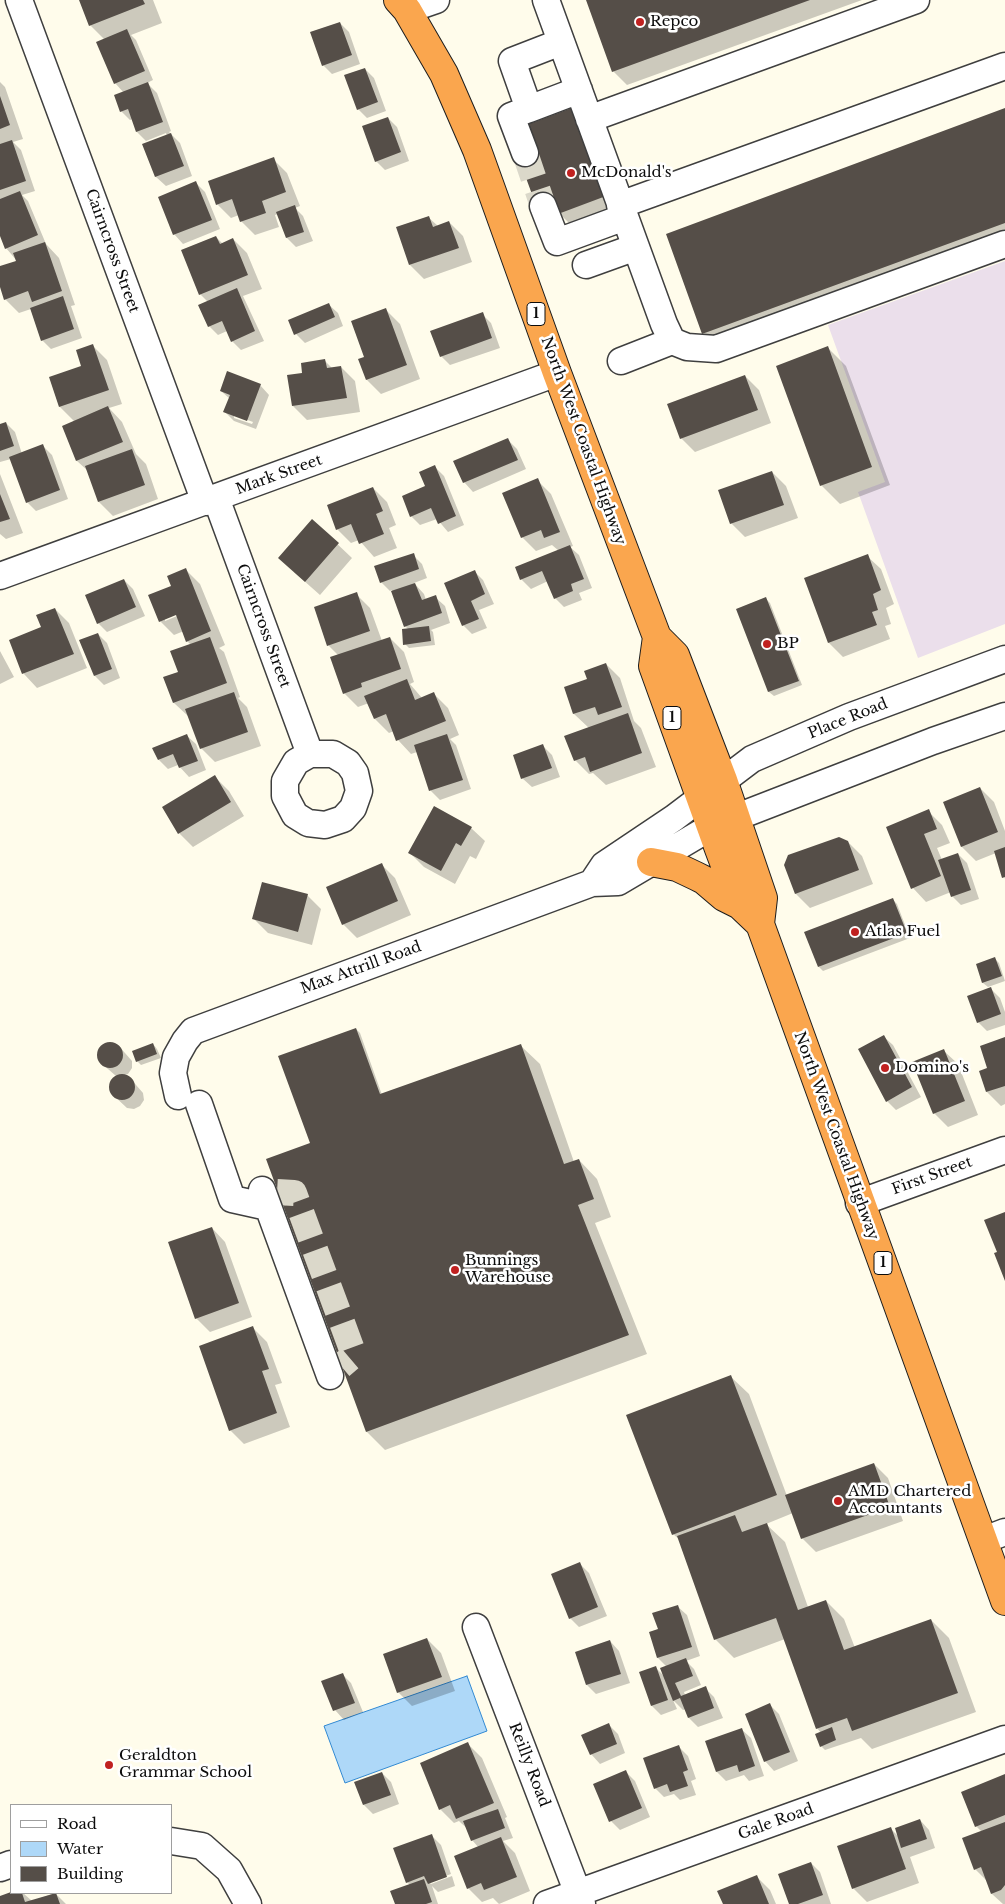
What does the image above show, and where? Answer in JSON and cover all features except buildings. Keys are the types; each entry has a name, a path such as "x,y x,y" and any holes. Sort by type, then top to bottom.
{"highway":[{"name":"North West Coastal Highway","path":"402,5 444,74 477,150 557,373 657,637 675,656 723,780 763,898 760,924 860,1203 994,1536 1005,1602"},
{"name":"North West Coastal Highway","path":"657,637 653,666 700,797 740,905 760,924"},
{"path":"651,862 677,867 704,880 724,897 740,905"}],"street":[{"name":"Cairncross Street","path":"19,0 210,500 310,754"},
{"path":"402,5 436,0"},
{"path":"546,0 672,342"},
{"path":"589,119 916,0"},
{"path":"529,109 512,61 561,42"},
{"path":"543,206 562,254 627,224 699,177 1005,66"},
{"path":"525,153 511,116 578,90"},
{"path":"586,265 627,224"},
{"path":"621,361 672,342 687,347 716,349 1005,244"},
{"name":"Mark Street","path":"0,576 557,373"},
{"name":"Place Road","path":"700,797 752,758 849,718 1005,659"},
{"path":"711,827 933,741 1005,716"},
{"path":"592,883 604,865 674,818 700,797"},
{"name":"Max Attrill Road","path":"330,1376 265,1198 232,1199 173,1073 176,1056 185,1041 193,1031 592,883 618,882 711,827"},
{"name":"First Street","path":"860,1203 1005,1150"},
{"name":"Reilly Road","path":"476,1627 580,1898"},
{"name":"Gale Road","path":"547,1904 580,1898 1005,1739"},
{"path":"172,1841 202,1846 229,1870 248,1904"}],"shaded area":[{"path":"1005,261 1005,624 918,658 858,492 885,482 828,325"}],"water":[{"path":"467,1676 487,1731 345,1783 324,1726"}],"tunnel":[{"path":"525,153 543,206"},
{"path":"277,1192 294,1193 354,1355 341,1366"}],"place":[{"name":"Repco","path":"640,22"},
{"name":"McDonald's","path":"571,173"},
{"name":"BP","path":"767,644"},
{"name":"Atlas Fuel","path":"855,932"},
{"name":"Domino's","path":"885,1068"},
{"name":"Bunnings Warehouse","path":"455,1270"},
{"name":"AMD Chartered Accountants","path":"838,1501"},
{"name":"Geraldton Grammar School","path":"109,1765"}]}
